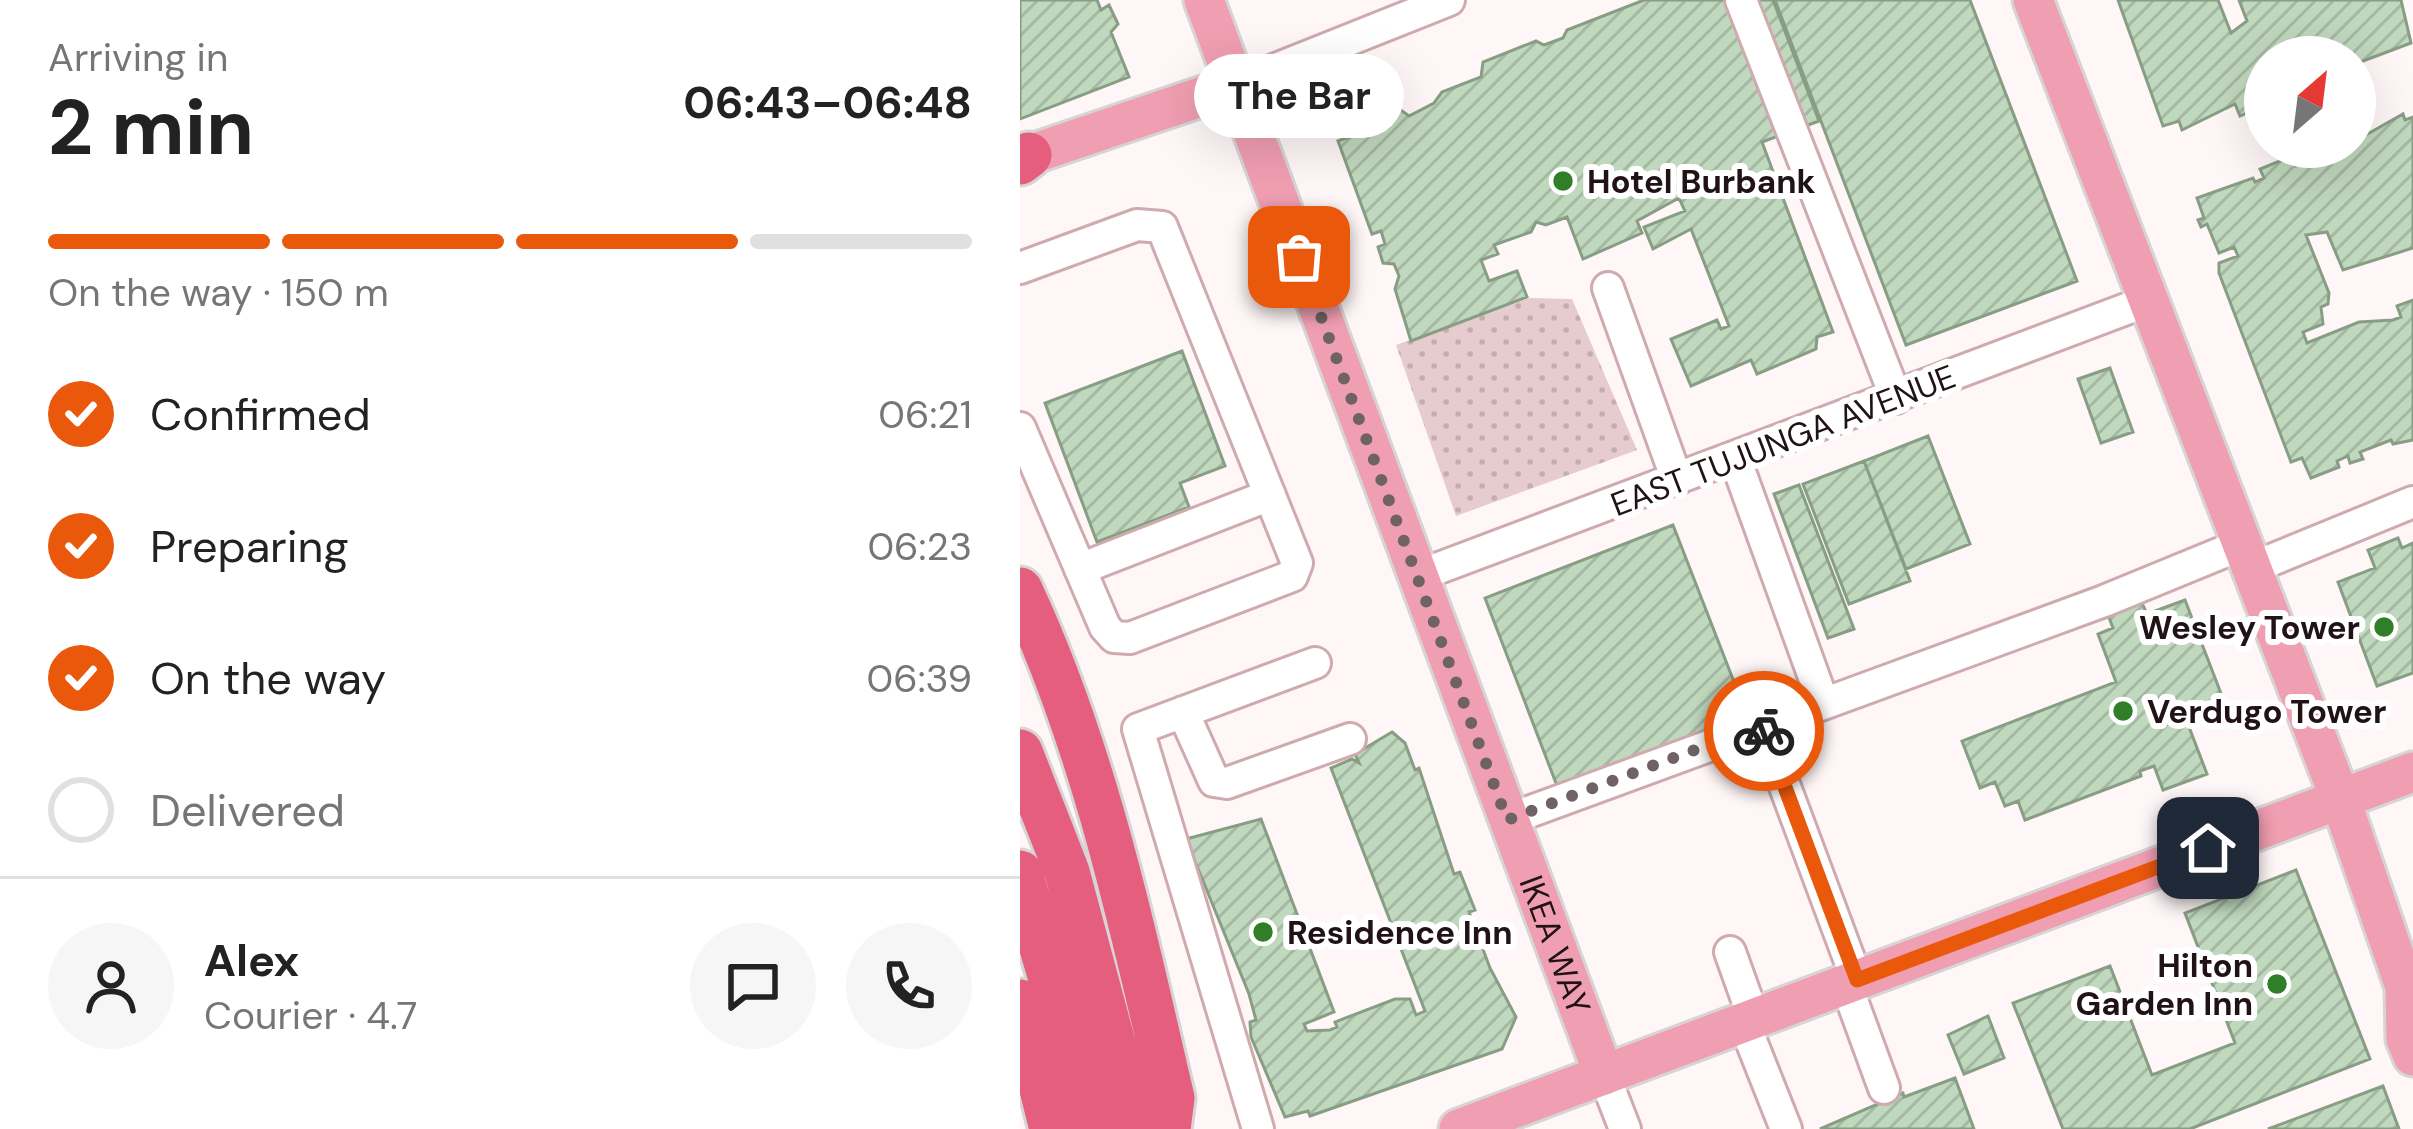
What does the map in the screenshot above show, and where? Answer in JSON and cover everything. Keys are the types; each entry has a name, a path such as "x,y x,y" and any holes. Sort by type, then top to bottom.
{"highway":[{"path":"1020,590 1039,631 1118,865 1172,1098 1168,1129"},
{"path":"1020,752 1067,872 1136,1129"},
{"path":"1020,873 1095,1129"},
{"path":"1020,1002 1052,1129"}],"main road":[{"name":"IKEA WAY","path":"1204,0 1604,1075"},
{"path":"2033,0 2340,798 2409,991 2406,1039 2413,1056"},
{"path":"1023,158 1236,85"},
{"path":"1460,1129 2413,772"}],"street":[{"path":"1236,85 1449,0"},
{"path":"1741,0 1896,398"},
{"path":"1020,268 1138,225 1162,227 1297,563 1286,580 1123,638 1105,627 1020,428"},
{"path":"1608,288 1677,480"},
{"name":"EAST TUJUNGA AVENUE","path":"1415,577 2150,300"},
{"path":"1735,458 1823,702"},
{"path":"1080,569 1270,496"},
{"path":"1507,820 2104,602 2413,502"},
{"path":"1258,1129 1138,729 1315,663"},
{"path":"1183,712 1214,781 1227,783 1350,740"},
{"path":"1762,725 1884,1088"},
{"path":"1730,952 1786,1129"},
{"name":"IKEA WAY","path":"1604,1075 1625,1129"}],"shaded area":[{"path":"1530,298 1572,299 1637,450 1456,516 1396,345"}],"building":[{"path":"1020,0 1097,0 1101,10 1109,5 1118,24 1111,32 1129,77 1020,119"},
{"name":"Hotel Burbank","path":"1644,0 1773,0 1819,121 1762,142 1833,332 1817,337 1816,349 1757,374 1751,360 1691,386 1671,339 1717,320 1721,329 1729,326 1691,229 1653,249 1644,227 1685,211 1679,198 1637,221 1642,233 1583,259 1567,217 1546,225 1536,222 1531,232 1494,245 1498,254 1481,260 1489,281 1517,271 1527,297 1411,341 1395,289 1399,276 1394,264 1383,263 1378,247 1385,244 1381,231 1372,234 1338,141 1349,137 1353,125 1395,106 1409,116 1434,103 1442,92 1481,77 1483,62 1536,41 1544,45 1563,38 1567,30"},
{"path":"1775,0 1970,0 2077,281 1906,345"},
{"path":"2118,0 2218,0 2231,33 2247,21 2239,0 2401,0 2411,43 2376,56 2376,36 2244,36 2244,114 2240,116 2235,104 2182,130 2179,121 2163,126"},
{"path":"2403,114 2405,120 2413,117 2413,248 2343,270 2327,232 2306,235 2329,293 2328,304 2321,307 2323,324 2303,332 2307,343 2359,322 2393,320 2401,317 2397,306 2413,300 2413,440 2393,444 2391,440 2360,452 2363,459 2350,463 2348,456 2337,461 2339,467 2311,478 2302,458 2291,462 2219,273 2219,263 2238,256 2234,247 2219,253 2207,224 2201,227 2198,220 2204,218 2197,198 2264,178 2262,168 2376,168 2376,129"},
{"path":"1182,351 1225,466 1180,483 1189,507 1097,542 1045,403"},
{"path":"2110,368 2133,432 2101,443 2078,379"},
{"path":"1928,436 1970,544 1906,569 1864,461"},
{"path":"1864,461 1910,581 1849,604 1803,484"},
{"path":"1799,485 1854,629 1828,638 1774,494"},
{"path":"1673,525 1748,718 1559,791 1485,598"},
{"name":"Wesley Tower","path":"2398,538 2402,548 2413,543 2413,673 2377,686 2338,582 2375,568 2368,550"},
{"name":"Verdugo Tower","path":"2185,600 2225,704 2186,719 2207,774 2163,790 2154,766 2140,771 2141,776 2025,820 2018,801 2005,806 1995,782 1980,788 1962,741 2116,682 2098,634 2113,628 2108,615 2142,603 2147,614"},
{"name":"Residence Inn","path":"1392,732 1405,743 1415,770 1419,768 1454,874 1460,872 1475,910 1469,912 1490,968 1516,1017 1502,1049 1310,1116 1308,1111 1285,1117 1251,1037 1250,1022 1256,1020 1249,994 1186,839 1261,819 1334,1012 1304,1024 1307,1031 1330,1030 1337,1027 1335,1022 1395,999 1410,999 1416,1015 1425,1011 1331,768 1352,759 1359,763 1355,754"},
{"name":"Hilton Garden Inn","path":"2296,870 2370,1059 2190,1129 2063,1129 2013,1003 2110,966 2152,1075 2235,1043 2185,913"},
{"path":"1988,1016 2004,1058 1964,1074 1948,1035"},
{"path":"1955,1078 1974,1129 1820,1129 1903,1093 1904,1097"},
{"path":"2383,1086 2399,1129 2268,1129"}],"way so far":[{"path":"1299,257 1507,820 1762,725 1764,731"}],"place":[{"name":"Hotel Burbank","path":"1563,181"},
{"name":"The Bar","path":"1299,257"},
{"name":"Wesley Tower","path":"2384,627"},
{"name":"Verdugo Tower","path":"2123,711"},
{"name":"Residence Inn","path":"1263,932"},
{"name":"Hilton Garden Inn","path":"2277,984"}],"route":[{"path":"1764,731 1857,980 2208,848"}]}
